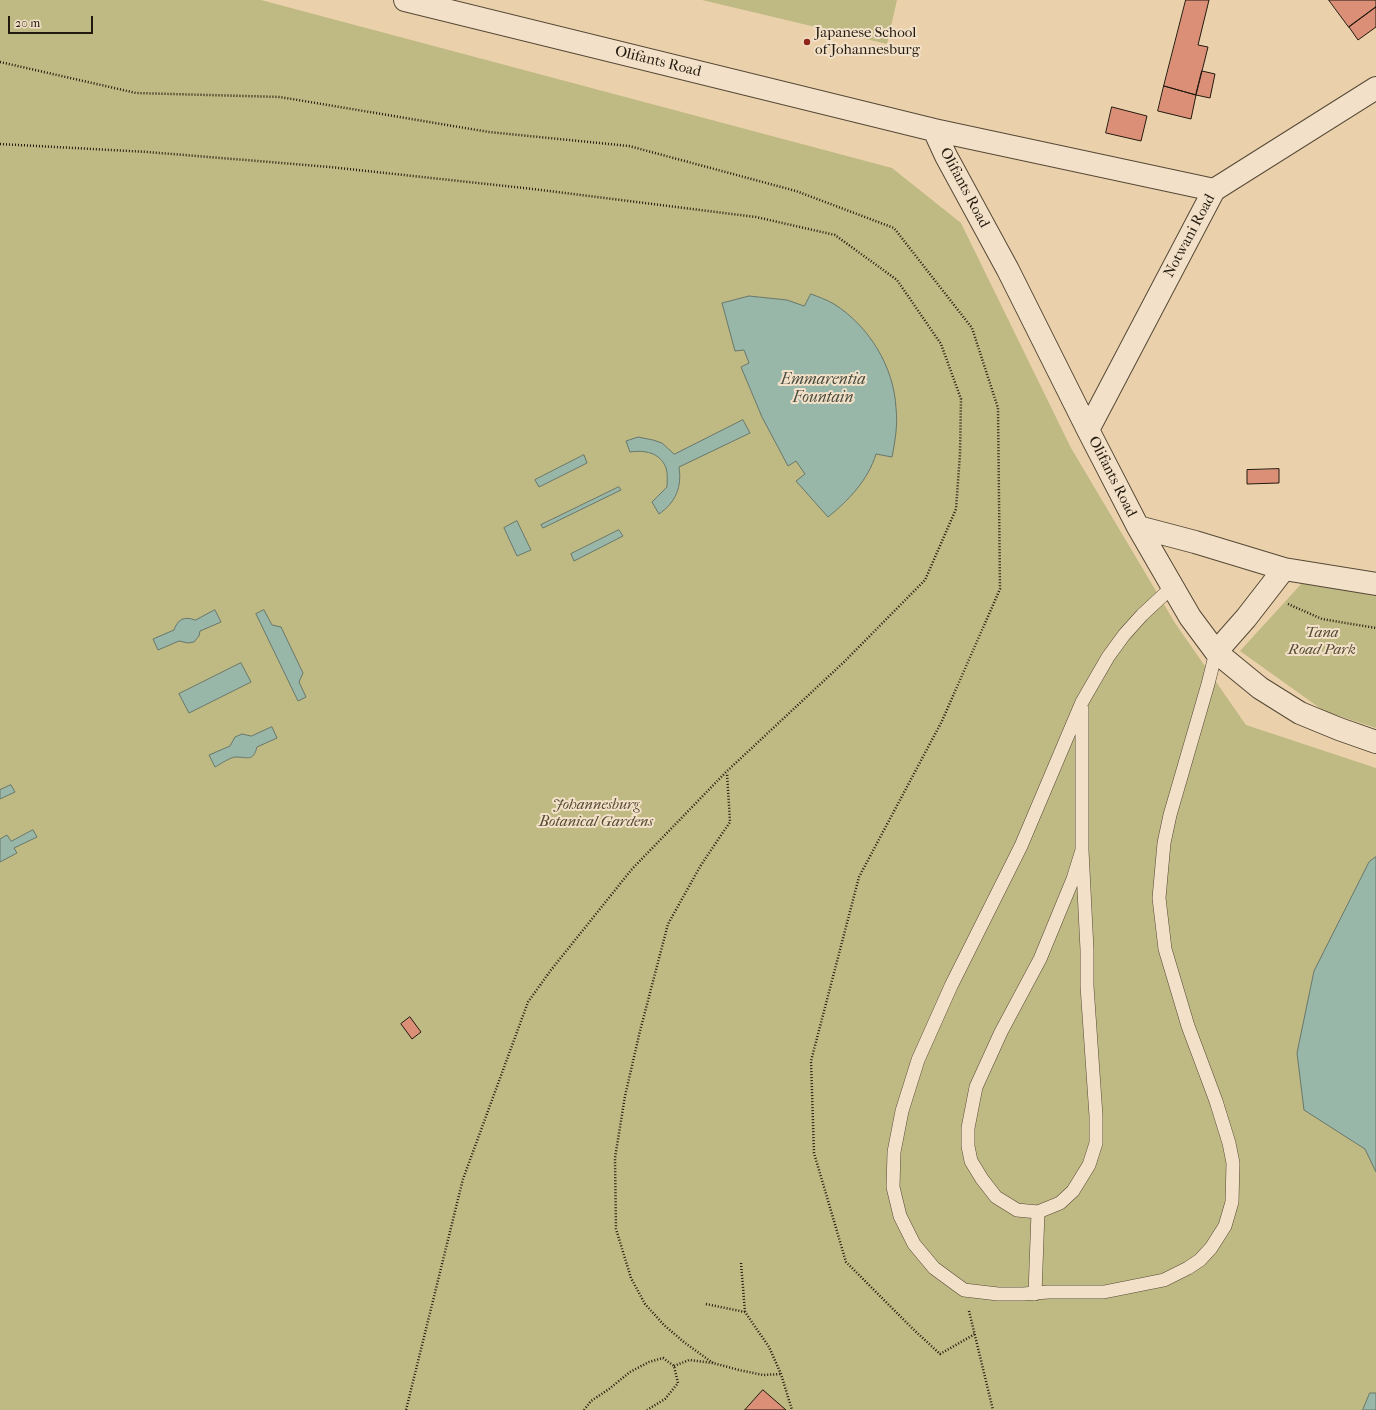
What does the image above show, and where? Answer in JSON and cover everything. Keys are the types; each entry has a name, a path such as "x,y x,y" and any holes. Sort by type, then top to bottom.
{"street":[{"name":"Olifants Road","path":"405,0 934,130 1214,190"},
{"name":"Notwani Road","path":"1088,430 1214,190 1376,88"},
{"name":"Olifants Road","path":"934,130 1008,270 1138,527 1190,617 1216,652 1260,688 1300,713 1376,742"},
{"path":"1138,527 1195,542 1284,569 1376,584"},
{"path":"1216,652 1284,569"}],"lane":[{"path":"1172,587 1142,615 1124,635 1108,657 1082,702 1021,846 951,986 918,1060 902,1111 894,1152 893,1187 900,1216 914,1244 934,1268 964,1290 998,1294 1104,1292 1164,1280 1200,1260 1211,1248 1225,1226 1232,1202 1233,1163 1229,1143 1216,1101 1188,1026 1165,949 1159,898 1164,843 1170,815 1216,652"},
{"path":"1082,702 1082,850 1088,994 1096,1116 1096,1143 1089,1166 1072,1191 1060,1203 1038,1212 1017,1210 996,1197 982,1180 971,1161 968,1146 968,1128 976,1087 1001,1032 1040,959 1073,879 1082,850"},
{"path":"1035,1294 1038,1212"}],"path":[{"path":"0,62 136,93 280,96 488,132 629,146 796,191 894,228 972,328 998,408 1000,589 942,721 859,877 811,1061 814,1153 846,1262 940,1354 974,1334"},
{"path":"0,144 148,152 330,167 533,189 756,217 835,235 897,280 941,344 961,399 960,454 956,509 925,580 844,662 726,772 632,869 551,970 528,1002 463,1179 406,1410"},
{"path":"1264,594 1322,619 1376,628"},
{"path":"713,1363 685,1343 664,1325 645,1304 631,1278 616,1229 615,1158 627,1089 640,1031 668,924 701,865 730,822 726,772"},
{"path":"741,1263 745,1312 769,1347 781,1374 792,1410"},
{"path":"964,1290 993,1410"},
{"path":"706,1304 745,1312"},
{"path":"584,1410 591,1401 630,1372 649,1362 663,1358 674,1366 678,1383 665,1399 647,1410"},
{"path":"674,1366 689,1360 713,1363 763,1375 781,1374"}],"green space":[{"name":"Johannesburg Botanical Gardens","path":"0,0 261,0 892,168 961,223 1071,448 1175,623 1246,725 1376,768 1376,1410 0,1410"},
{"path":"702,0 897,0 887,44"},
{"name":"Tana Road Park","path":"1303,582 1376,596 1376,728 1324,711 1240,651"}],"water":[{"name":"Emmarentia Fountain","path":"811,294 834,304 847,313 868,336 885,363 894,393 897,414 896,433 892,457 876,454 873,463 857,489 828,517 796,481 805,474 796,461 788,466 762,417 741,367 749,363 744,350 735,351 722,303 749,296 787,300 804,306"},
{"path":"743,420 750,433 679,467 680,481 674,499 659,514 652,502 667,487 666,468 660,458 656,455 641,451 630,452 626,441 638,437 653,440 662,443 674,454"},
{"path":"584,455 587,463 539,487 535,480"},
{"path":"619,487 621,490 543,528 541,525"},
{"path":"517,521 531,550 517,556 504,528"},
{"path":"619,530 623,536 574,561 571,554"},
{"path":"215,610 221,622 200,631 199,636 194,642 188,643 179,641 158,650 153,639 174,630 177,623 182,619 188,618 195,620"},
{"path":"264,610 272,625 281,627 303,673 299,682 306,697 298,701 256,614"},
{"path":"241,663 251,682 189,713 179,694"},
{"path":"272,727 277,738 257,747 252,757 234,757 215,767 209,755 230,746 235,737 242,734 251,736"},
{"path":"11,785 15,792 0,799 0,790"},
{"path":"33,830 37,837 14,848 17,853 0,862 0,839 7,835 11,841"},
{"path":"1376,857 1376,1172 1365,1149 1304,1110 1297,1053 1314,971 1369,862"},
{"path":"1370,1393 1376,1393 1376,1410 1363,1410"}],"building":[{"path":"1186,0 1209,0 1198,45 1208,47 1196,95 1164,86"},
{"path":"1329,0 1376,0 1376,7 1349,27"},
{"path":"1376,7 1376,27 1358,40 1349,27"},
{"path":"1202,71 1215,74 1210,98 1196,95"},
{"path":"1164,86 1196,95 1191,119 1158,111"},
{"path":"1112,107 1147,116 1141,141 1106,133"},
{"path":"1279,469 1279,483 1247,484 1247,470"},
{"path":"410,1017 421,1032 412,1039 401,1024"},
{"path":"763,1390 786,1410 745,1410"}],"place":[{"name":"Japanese School of Johannesburg","path":"807,42"}]}
